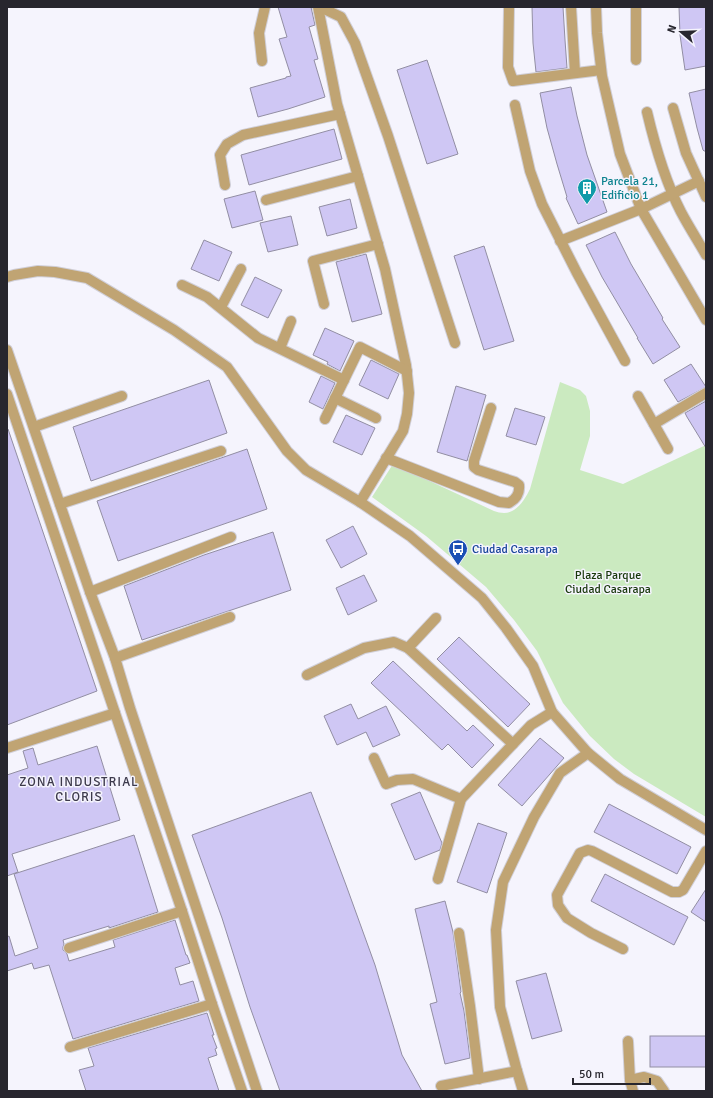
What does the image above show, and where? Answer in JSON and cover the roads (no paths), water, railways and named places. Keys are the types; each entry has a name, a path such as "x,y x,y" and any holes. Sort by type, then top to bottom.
{"street":[{"path":"262,61 259,33 265,7"},
{"path":"319,7 340,114 385,268 407,371 410,393 403,431 360,502"},
{"path":"319,7 341,17 355,43 388,136 455,343"},
{"path":"509,7 508,67 513,81 601,70"},
{"path":"571,7 575,73"},
{"path":"596,7 601,70 620,154 641,209 706,320"},
{"path":"636,7 636,60"},
{"path":"515,105 530,171 542,204 560,241 625,361"},
{"path":"672,108 686,153 706,197"},
{"path":"647,112 652,135 665,175 681,212 706,255"},
{"path":"225,185 220,155 228,144 244,135 340,114"},
{"path":"266,200 358,176"},
{"path":"560,241 641,209 699,181"},
{"path":"324,304 313,261 378,244"},
{"path":"220,307 241,269"},
{"path":"7,277 38,271 55,272 87,278 174,330 227,367 287,451 306,470 360,502 410,536 482,598 534,666 552,712 588,753 620,779 706,830"},
{"path":"182,284 207,297 258,338 344,380"},
{"path":"280,348 291,321"},
{"path":"325,419 360,347 407,371"},
{"path":"7,350 90,592 115,658 257,1091"},
{"path":"654,424 706,393"},
{"path":"7,394 242,1091"},
{"path":"34,427 122,396"},
{"path":"638,396 668,449"},
{"path":"335,398 376,418"},
{"path":"386,458 499,502 509,504 518,495 519,485 515,482 478,470 474,467 474,460 491,408"},
{"path":"60,504 221,451"},
{"path":"90,592 231,537"},
{"path":"115,658 230,617"},
{"path":"408,648 436,618"},
{"path":"307,675 364,648 394,642 408,648 513,744"},
{"path":"438,878 461,799 531,726 552,712"},
{"path":"7,748 115,713"},
{"path":"523,1091 516,1071 500,1007 496,930 503,882 534,817 560,773 588,753"},
{"path":"374,758 386,784 397,780 412,779 461,799"},
{"path":"623,949 591,933 567,918 558,906 557,895 580,853 588,850 592,851 672,892 679,892 683,890 706,851"},
{"path":"69,948 182,911"},
{"path":"459,933 479,1079"},
{"path":"70,1047 212,1004"},
{"path":"628,1041 632,1091"},
{"path":"442,1086 516,1071"},
{"path":"630,1080 644,1077 657,1081 664,1091"}],"place":[{"name":"Parcela 21, Edificio 1","path":"587,205"},
{"name":"Ciudad Casarapa","path":"458,566"}],"district":[{"name":"ZONA INDUSTRIAL CLORIS","path":"79,788"}],"park label":[{"name":"Plaza Parque Ciudad Casarapa","path":"608,582"}]}
